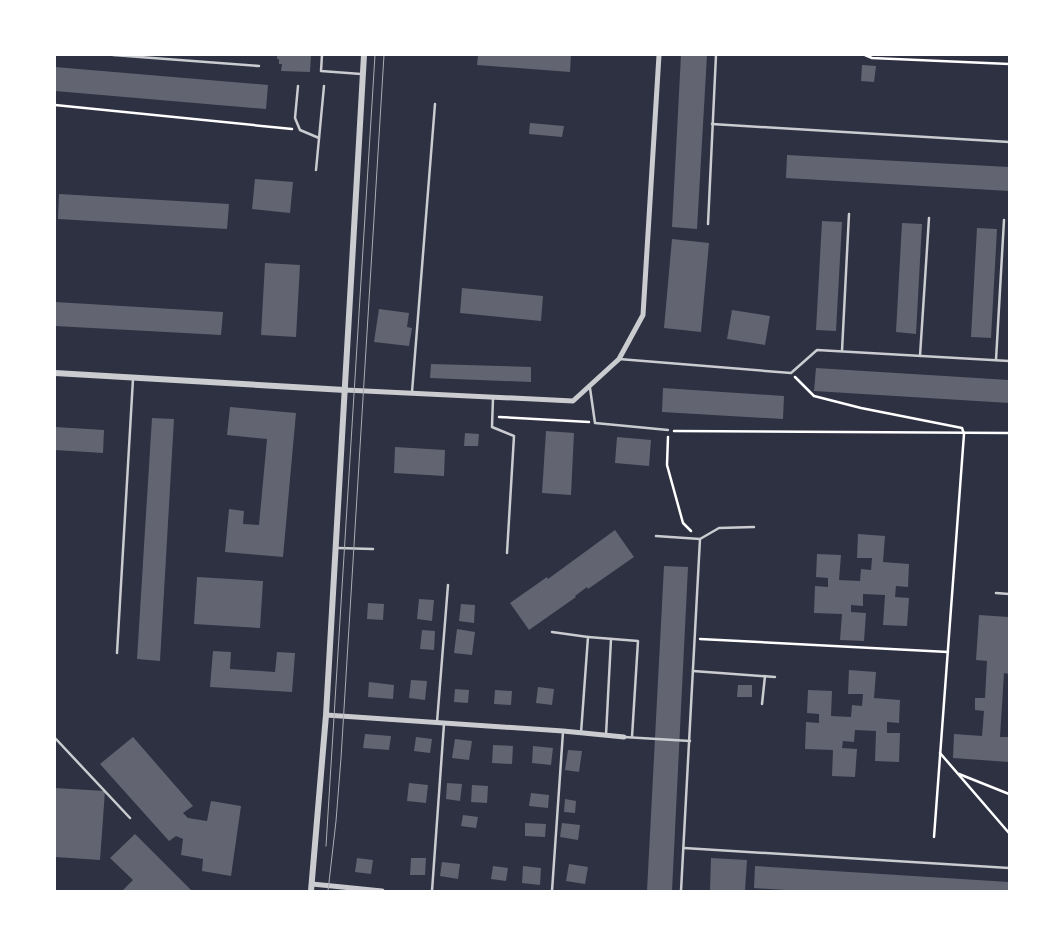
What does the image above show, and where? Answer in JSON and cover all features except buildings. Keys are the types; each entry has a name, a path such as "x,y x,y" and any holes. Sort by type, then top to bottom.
{"street":[{"path":"364,55 326,715 312,888 382,891"},
{"path":"55,373 573,401 590,388 619,359 643,315 659,55"},
{"path":"326,715 581,732 624,737"}],"lane":[{"path":"113,55 259,66"},
{"path":"322,55 321,71 363,74"},
{"path":"708,224 716,55"},
{"path":"298,86 295,118 300,130 319,138"},
{"path":"316,170 324,86"},
{"path":"412,393 435,104"},
{"path":"712,124 1009,142"},
{"path":"842,351 850,214"},
{"path":"920,356 929,218"},
{"path":"996,360 1004,220"},
{"path":"619,359 791,373 816,350 1009,361"},
{"path":"117,653 133,377"},
{"path":"590,388 595,422 668,430"},
{"path":"493,398 492,426 514,436 507,553"},
{"path":"656,536 700,539 719,528 754,528"},
{"path":"681,891 700,539"},
{"path":"336,548 373,549"},
{"path":"437,722 448,585"},
{"path":"996,593 1009,594"},
{"path":"552,632 638,641 632,737"},
{"path":"581,732 588,637"},
{"path":"606,735 611,639"},
{"path":"693,671 775,677"},
{"path":"762,704 765,676"},
{"path":"432,891 444,723"},
{"path":"552,891 563,731"},
{"path":"624,737 690,741"},
{"path":"55,738 130,818"},
{"path":"684,848 1009,868"}],"path":[{"path":"865,55 872,58 1009,64"},
{"path":"55,105 300,130"},
{"path":"791,373 814,396 861,408 962,428 964,434 934,837"},
{"path":"492,417 595,422"},
{"path":"700,539 683,523 666,465 668,430 1009,433"},
{"path":"694,639 948,652"},
{"path":"940,753 1009,833"},
{"path":"957,773 1009,794"}],"tram line":[{"path":"326,846 375,55"},
{"path":"328,891 341,758 384,55"}]}
